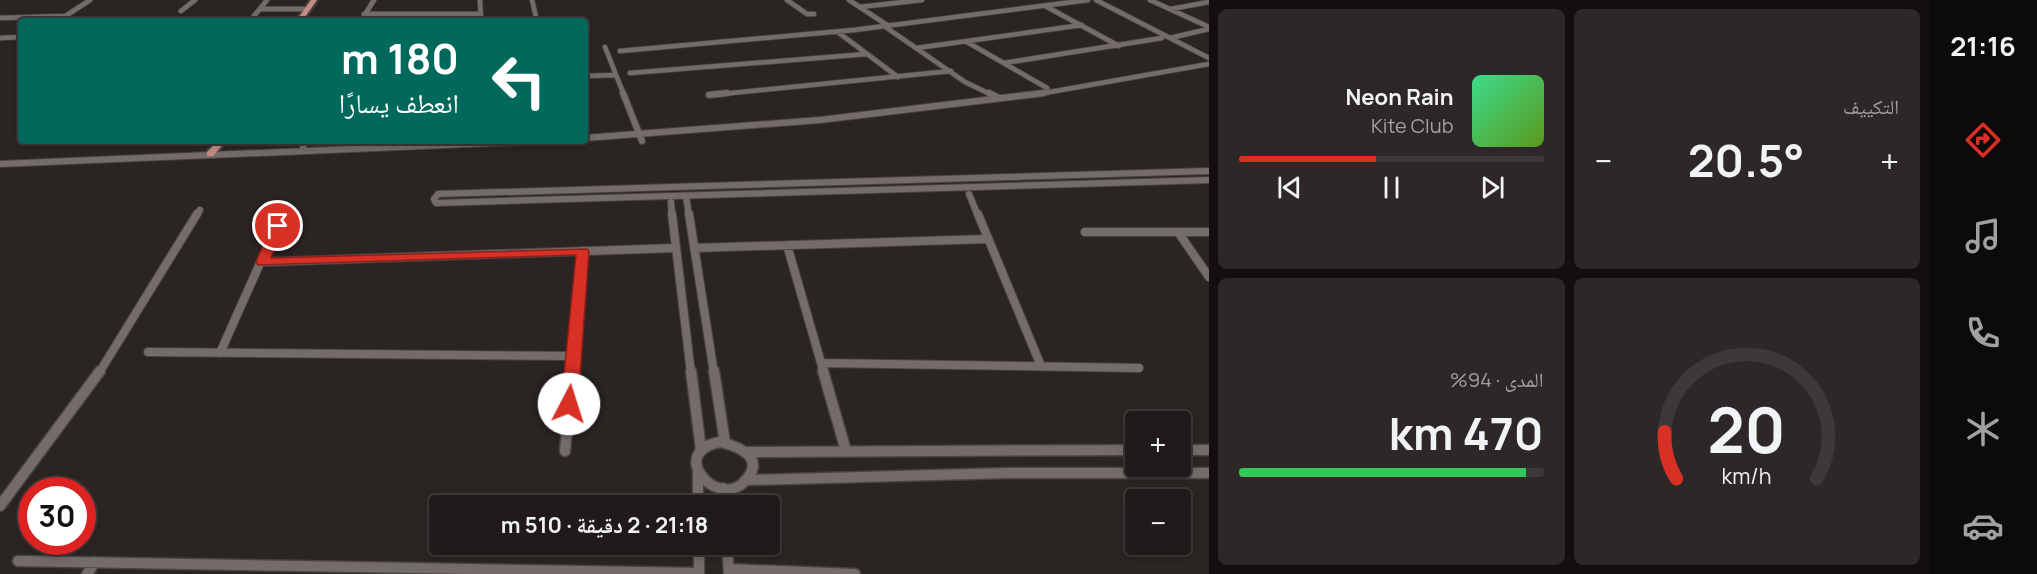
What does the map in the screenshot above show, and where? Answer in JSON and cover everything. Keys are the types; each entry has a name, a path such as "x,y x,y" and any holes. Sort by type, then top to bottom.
{"main road":[{"path":"301,18 314,0"},
{"path":"210,154 219,144"}],"street":[{"path":"62,18 90,0"},
{"path":"181,11 195,0"},
{"path":"252,18 267,0"},
{"path":"362,18 374,0"},
{"path":"480,0 481,18"},
{"path":"532,0 536,18"},
{"path":"787,0 807,14 814,14 795,0"},
{"path":"849,0 969,84 999,98"},
{"path":"860,7 922,0"},
{"path":"619,49 839,33 1088,0 1162,38 1004,63"},
{"path":"1096,0 1209,58"},
{"path":"1150,0 1209,28"},
{"path":"646,47 887,26 1047,7 1066,2"},
{"path":"1171,9 1209,2"},
{"path":"1047,7 1119,46"},
{"path":"260,9 307,9"},
{"path":"364,14 481,14"},
{"path":"0,18 65,16"},
{"path":"917,48 1082,25"},
{"path":"1170,38 1209,28"},
{"path":"839,33 898,77"},
{"path":"0,39 18,39"},
{"path":"967,42 1047,88"},
{"path":"605,47 641,138"},
{"path":"630,73 867,54"},
{"path":"588,138 641,138 999,98 1124,80 1209,64"},
{"path":"709,95 951,71"},
{"path":"588,76 616,75"},
{"path":"0,164 465,144"},
{"path":"1209,171 438,194 434,199 436,203 1209,180"},
{"path":"1171,172 1181,176 1183,181"},
{"path":"1190,172 1188,175 1198,180"},
{"path":"763,184 762,189 768,194"},
{"path":"969,194 1041,366"},
{"path":"686,196 726,442"},
{"path":"671,202 701,450"},
{"path":"220,352 285,208"},
{"path":"0,506 83,396 200,210"},
{"path":"1085,232 1209,232"},
{"path":"1178,232 1209,277"},
{"path":"694,248 987,240"},
{"path":"787,245 846,451"},
{"path":"262,262 675,248"},
{"path":"565,451 583,251"},
{"path":"148,352 574,356"},
{"path":"821,363 1139,368"},
{"path":"699,495 696,458 709,444 726,442 746,452 1125,450"},
{"path":"1191,450 1209,450"},
{"path":"746,452 754,469 749,480"},
{"path":"698,473 708,483 723,488 738,487 749,480 1006,473 1209,473"},
{"path":"723,488 723,495"},
{"path":"18,561 699,573 699,555"},
{"path":"728,555 729,571 855,574"},
{"path":"87,574 95,562"}],"route":[{"path":"278,226 262,262 583,251 569,404"}]}
